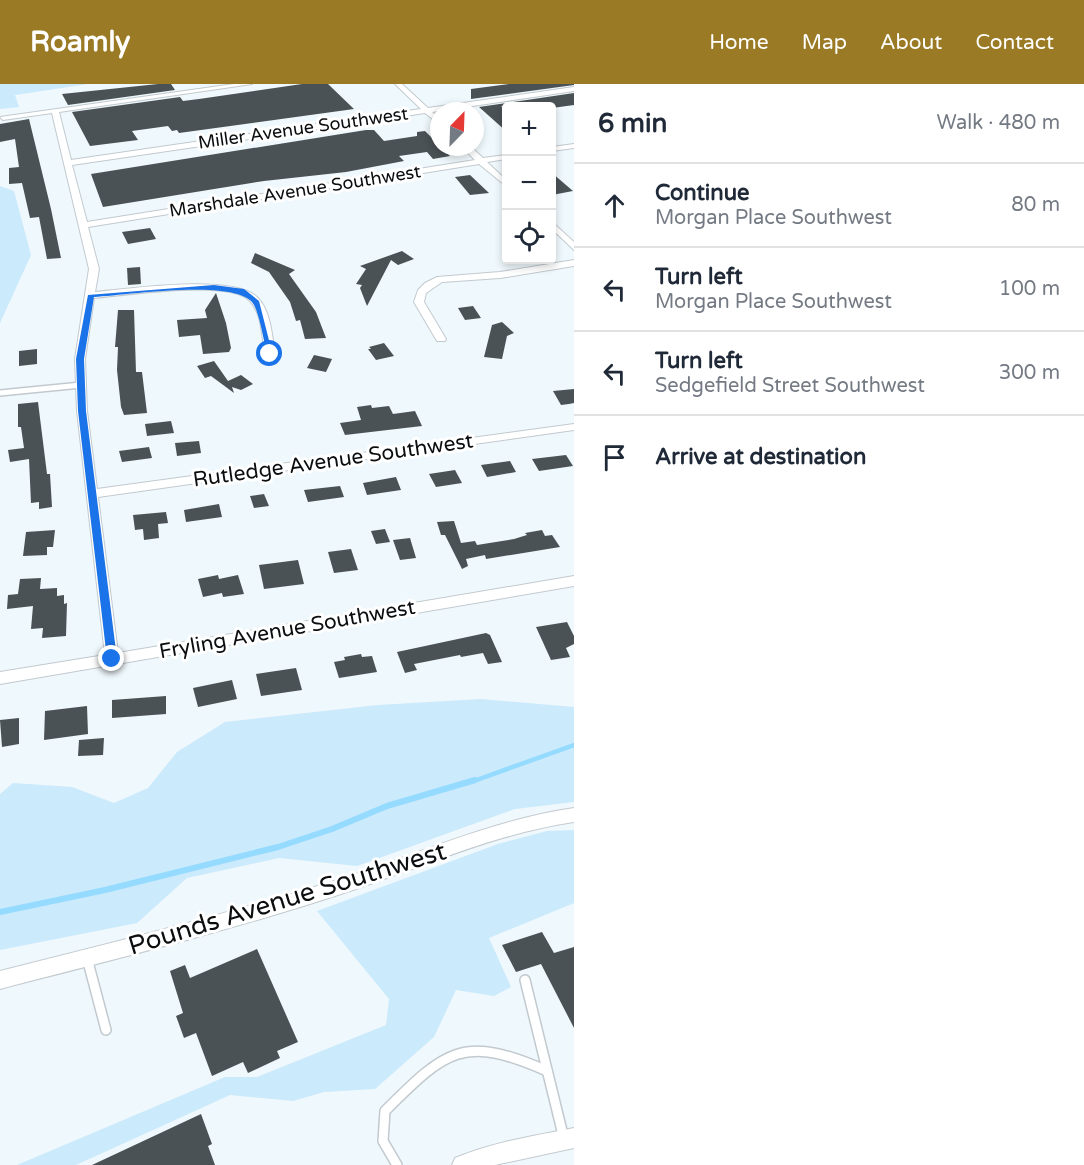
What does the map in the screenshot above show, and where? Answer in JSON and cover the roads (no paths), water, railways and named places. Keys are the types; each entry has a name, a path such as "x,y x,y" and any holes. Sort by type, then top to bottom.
{"street":[{"path":"3,118 249,84"},
{"path":"398,84 430,114"},
{"name":"Miller Avenue Southwest","path":"68,163 574,89"},
{"path":"55,110 94,269 80,359 81,385 112,659"},
{"path":"556,148 574,146"},
{"path":"476,156 502,180"},
{"name":"Marshdale Avenue Southwest","path":"84,225 502,158"},
{"path":"556,227 572,227"},
{"path":"556,229 574,246"},
{"path":"441,339 420,302 422,292 433,282 450,278 500,276 574,263"},
{"path":"91,295 214,287 242,290 256,302 270,354"},
{"name":"Rutledge Avenue Southwest","path":"92,494 574,427"},
{"name":"Fryling Avenue Southwest","path":"0,678 574,581"},
{"name":"Pounds Avenue Southwest","path":"0,980 185,933 383,873 482,836 574,815"},
{"path":"462,1165 505,1152 569,1138"}],"lane":[{"path":"0,393 81,385"},
{"path":"87,958 106,1030"},
{"path":"525,980 547,1071 569,1138"},
{"path":"397,1165 383,1142 385,1111 429,1067 461,1049 490,1050 547,1071"}],"waterway":[{"path":"471,782 574,745"},
{"path":"0,912 105,890 278,847 332,829 387,806 475,780"}]}
